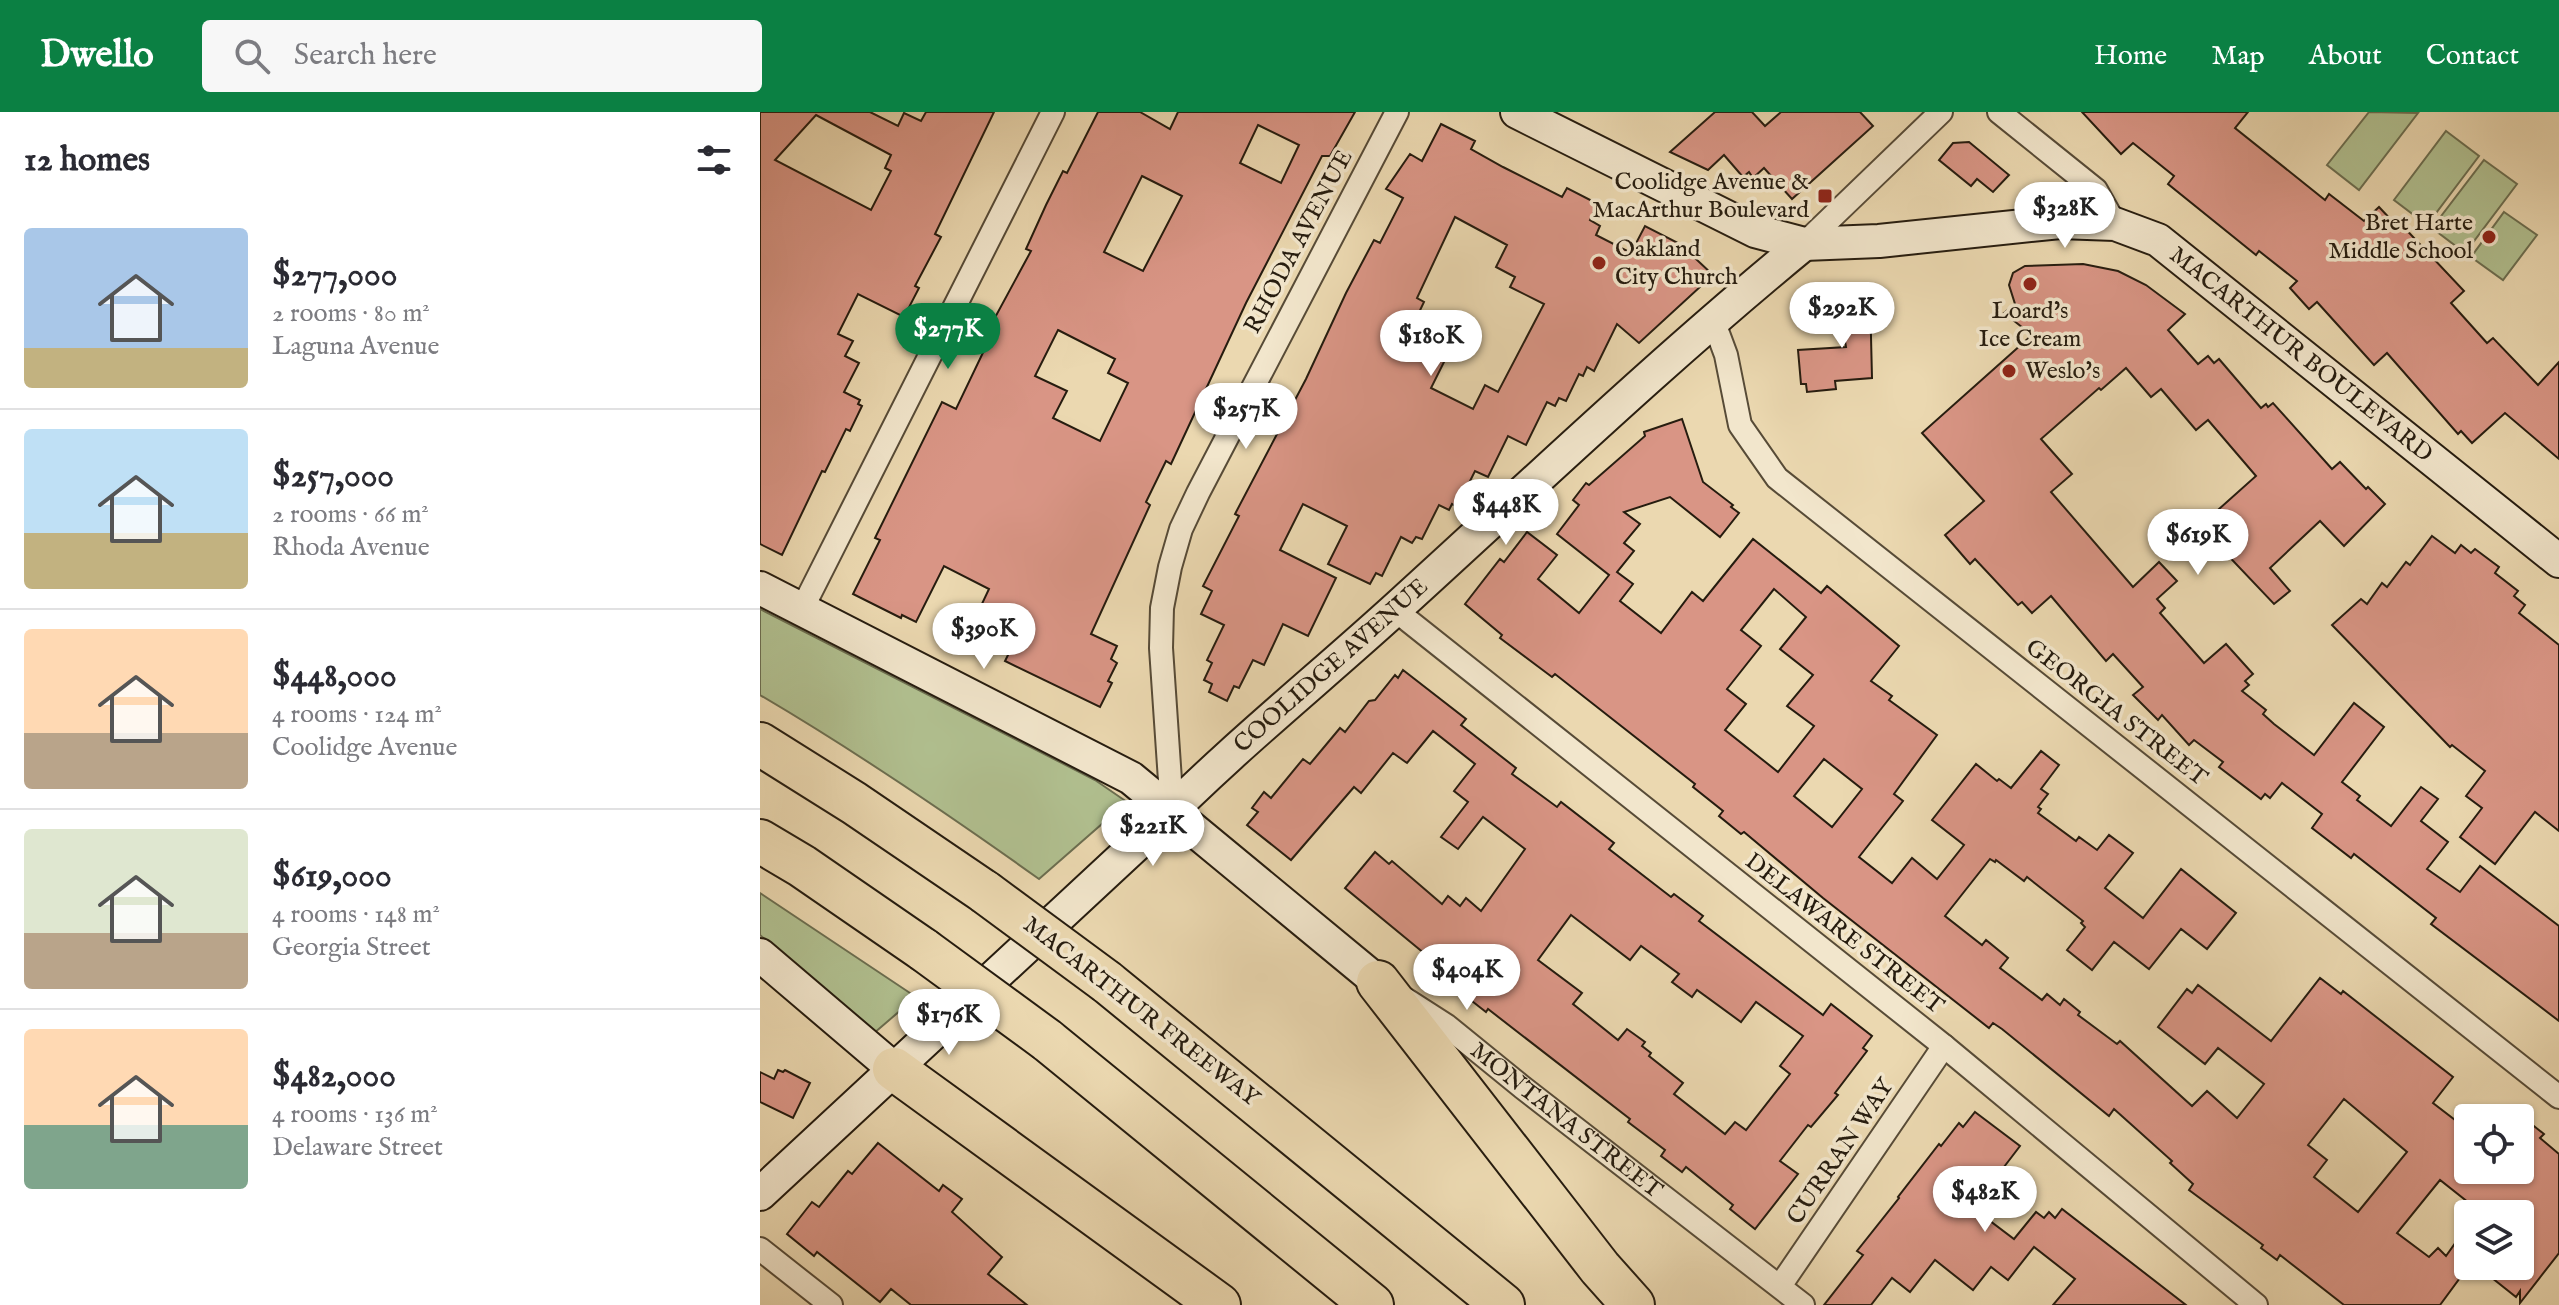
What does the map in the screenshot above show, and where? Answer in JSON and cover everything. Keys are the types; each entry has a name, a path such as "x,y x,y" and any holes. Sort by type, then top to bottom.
{"highway":[{"name":"MACARTHUR FREEWAY","path":"760,744 985,892 1107,982 1503,1305"},
{"path":"760,841 802,866 924,950 1047,1040 1372,1305"},
{"path":"1378,982 1600,1268 1633,1305"},
{"path":"894,1069 1219,1305"}],"street":[{"path":"802,609 1053,112"},
{"name":"RHODA AVENUE","path":"1172,810 1161,648 1162,608 1181,529 1397,112"},
{"name":"MACARTHUR BOULEVARD","path":"1517,112 1755,231 1804,244 1879,241 2060,222 2115,224 2158,240 2559,561"},
{"name":"COOLIDGE AVENUE","path":"760,1194 1204,778 1395,610 1713,320 1804,244 1941,112"},
{"path":"1999,112 2096,190 2115,224"},
{"name":"GEORGIA STREET","path":"1713,320 1726,355 1740,425 1777,478 2559,1097"},
{"name":"MONTANA STREET","path":"760,588 1131,778 1378,982 1447,1026 1803,1305"},
{"name":"DELAWARE STREET","path":"1395,610 1944,1046 2256,1305"},
{"path":"760,955 894,1069"},
{"name":"CURRAN WAY","path":"1780,1286 1944,1046"},
{"path":"760,1249 831,1305"}],"green space":[{"path":"2369,112 2418,113 2359,190 2327,165"},
{"path":"2446,131 2479,156 2427,225 2394,200"},
{"path":"2484,160 2517,184 2465,253 2432,228"},
{"path":"2504,212 2537,235 2503,280 2471,257"},
{"path":"760,609 1095,780 1127,802 1039,879 902,784 760,695"},
{"path":"760,893 916,997 873,1034 760,935"}],"building":[{"path":"760,112 870,112 898,126 904,113 921,121 926,112 994,112 935,234 941,237 915,286 919,288 904,317 858,294 838,334 853,341 845,356 859,363 844,392 860,400 858,404 862,406 850,431 846,429 825,472 822,471 782,555 760,544","holes":["816,115 891,155 885,168 891,171 871,210 775,160"]},
{"path":"1098,112 1140,112 1170,129 1178,112 1355,112 1330,156 1322,156 1246,303 1171,464 1166,461 1146,502 1150,505 1091,634 1117,646 1111,659 1117,663 1108,681 1112,683 1100,707 1005,661 1013,645 972,625 989,589 944,566 916,622 902,615 901,618 853,594 880,540 875,538 942,402 956,409 990,338 985,336 1031,251 1026,249 1046,205 1063,171 1067,173","holes":["1258,125 1299,145 1281,183 1240,163","1142,176 1182,196 1143,271 1104,252","1058,330 1115,359 1108,373 1128,383 1100,441 1053,418 1067,391 1035,376"]},
{"path":"1715,112 1752,112 1765,126 1781,112 1860,112 1873,126 1792,199 1764,168 1753,178 1749,172 1743,177 1724,155 1708,170 1670,152"},
{"path":"2082,112 2248,112 2235,128 2325,200 2329,194 2364,221 2379,207 2395,224 2398,221 2464,291 2451,303 2487,343 2493,338 2538,385 2559,362 2559,459 2505,413 2472,443 2461,431 2458,434 2387,353 2374,365 2317,302 2309,309 2290,288 2297,281 2259,251 2256,255 2168,184 2174,176 2133,143 2121,154"},
{"path":"1441,124 1475,141 1471,149 1503,167 1562,197 1567,188 1598,204 1590,220 1600,226 1596,235 1631,253 1645,226 1680,244 1713,275 1639,343 1617,324 1594,371 1587,367 1583,376 1579,374 1566,401 1559,398 1555,406 1547,402 1526,445 1508,436 1488,477 1475,471 1457,507 1452,504 1449,510 1439,505 1422,539 1416,537 1412,543 1401,537 1382,576 1376,573 1370,584 1328,564 1347,526 1303,504 1280,550 1336,578 1308,636 1283,624 1264,665 1253,660 1239,688 1234,686 1227,701 1209,692 1212,684 1204,680 1212,663 1207,660 1224,625 1201,614 1212,591 1203,586 1239,516 1235,514 1306,379 1346,293 1374,240 1380,243 1403,198 1386,189 1410,154 1422,161","holes":["1455,217 1507,245 1496,267 1515,277 1510,287 1544,304 1498,392 1485,385 1473,409 1431,388 1453,344 1413,325 1424,302 1417,298"]},
{"path":"1969,142 2009,175 1993,192 1977,179 1971,186 1939,160 1953,143"},
{"path":"2083,264 2118,271 2146,285 2185,314 2168,330 2198,364 2208,356 2214,363 2219,359 2261,408 2273,403 2332,469 2340,462 2385,504 2344,546 2320,521 2270,568 2290,591 2274,604 2200,526 2256,476 2208,420 2196,430 2161,389 2151,397 2126,368 2041,439 2072,474 2051,492 2133,587 2159,562 2177,581 2157,599 2165,608 2160,613 2204,663 2226,644 2253,674 2245,681 2249,685 2242,691 2266,710 2263,714 2274,724 2314,755 2354,703 2384,727 2342,782 2360,796 2357,800 2391,826 2421,787 2438,799 2421,821 2448,842 2427,869 2460,892 2480,866 2559,926 2559,1021 2431,924 2436,918 2354,854 2351,858 2312,828 2322,814 2282,783 2270,798 2265,794 2261,799 2219,767 2223,762 2194,740 2189,745 2162,715 2158,720 2133,695 2143,687 2113,654 2106,661 2051,596 2032,613 2022,602 2018,605 1975,559 1970,564 1945,535 1984,501 1922,433 2032,335 2004,313 2015,304 2009,285 2013,273 2025,266"},
{"path":"1870,295 1872,378 1835,381 1836,389 1807,392 1806,384 1801,384 1798,350 1846,347 1837,296"},
{"path":"1682,419 1703,482 1739,513 1720,537 1670,497 1624,512 1640,524 1624,543 1634,551 1617,572 1633,584 1620,601 1661,633 1692,592 1703,601 1753,539 1821,593 1827,586 1899,646 1871,681 1892,696 1889,700 1937,735 1894,794 1903,801 1859,857 1892,883 1912,858 1937,879 1964,845 1932,820 1976,764 2011,788 2041,751 2059,765 2041,789 2048,794 2038,807 2041,809 2038,813 2076,841 2079,837 2097,850 2109,835 2133,853 2105,888 2143,918 2181,869 2236,913 2207,949 2181,929 2149,969 2114,942 2092,970 2067,950 2085,927 2081,923 2083,921 2027,877 2024,881 1996,860 1990,859 1945,916 1982,945 1986,940 2008,958 2000,968 2042,1000 2047,994 2060,1005 2064,999 2080,1012 2078,1015 2117,1044 2120,1041 2192,1106 2207,1091 2237,1118 2264,1084 2218,1048 2205,1064 2158,1027 2187,989 2192,993 2198,985 2271,1041 2320,978 2341,994 2343,991 2453,1077 2433,1103 2454,1119 2454,1184 2534,1184 2534,1126 2544,1134 2540,1138 2559,1154 2559,1253 2520,1303 2520,1291 2516,1297 2495,1280 2534,1280 2534,1200 2465,1200 2440,1180 2397,1233 2429,1257 2438,1248 2446,1256 2454,1245 2454,1280 2458,1280 2440,1305 2344,1305 2280,1255 2277,1260 2261,1248 2263,1245 2189,1190 2193,1184 2170,1163 2172,1161 2114,1109 2109,1116 2002,1029 1993,1023 1989,1028 1744,832 1741,834 1719,816 1723,811 1693,787 1695,784 1555,674 1552,677 1500,638 1502,635 1465,604 1500,559 1504,562 1527,532 1557,555 1538,579 1579,613 1609,575 1557,534 1579,505 1573,500 1586,483 1589,485 1645,436 1644,432","holes":["1774,589 1806,617 1780,649 1813,675 1787,706 1814,726 1778,772 1725,730 1746,704 1727,689 1761,646 1741,630","1824,759 1862,789 1832,827 1794,796","2344,1099 2407,1152 2358,1212 2314,1177 2327,1160 2308,1145"]},
{"path":"2432,536 2455,553 2461,545 2471,553 2475,549 2499,567 2495,573 2518,591 2514,596 2525,605 2519,613 2559,645 2559,831 2535,812 2495,864 2460,837 2482,808 2466,796 2485,771 2452,745 2450,747 2332,625 2361,599 2367,604 2382,583 2387,587 2406,562 2410,565"},
{"path":"1403,670 1466,719 1461,725 1516,768 1512,774 1557,807 1561,802 1614,843 1609,849 1671,897 1674,894 1703,916 1699,921 1823,1015 1831,1004 1872,1036 1863,1048 1867,1051 1835,1093 1838,1095 1811,1127 1808,1125 1780,1161 1798,1174 1755,1229 1730,1209 1733,1205 1686,1167 1682,1172 1661,1156 1665,1150 1628,1122 1630,1119 1488,1009 1486,1012 1468,998 1470,991 1345,888 1375,852 1389,864 1392,861 1442,904 1448,896 1460,906 1466,898 1481,911 1525,849 1483,817 1458,849 1441,837 1468,802 1454,791 1475,764 1433,731 1407,763 1393,753 1361,793 1354,787 1291,860 1247,825 1258,812 1252,808 1264,792 1271,798 1303,759 1310,764 1340,728 1345,732 1369,701 1375,700 1395,675 1398,678","holes":["1571,915 1630,960 1641,946 1679,974 1672,982 1692,997 1697,990 1741,1022 1756,1002 1803,1036 1780,1066 1790,1074 1746,1130 1735,1122 1725,1134 1674,1094 1683,1083 1649,1056 1651,1053 1642,1046 1645,1042 1627,1029 1618,1040 1573,1004 1582,993 1538,960"]},
{"path":"778,1070 785,1070 810,1083 793,1118 760,1102 760,1072 774,1079"},
{"path":"1975,1112 2020,1146 1991,1184 1995,1187 1977,1211 2014,1239 2036,1212 2044,1218 2049,1212 2055,1218 2062,1209 2186,1305 2053,1305 2075,1279 2034,1247 2008,1280 1991,1267 1973,1290 1935,1260 1910,1292 1892,1278 1871,1305 1824,1305 1863,1255 1857,1251 1939,1144 1941,1146 1959,1123 1963,1127"},
{"path":"878,1143 939,1191 943,1185 962,1199 952,1212 1002,1257 988,1274 1027,1305 911,1305 891,1289 880,1302 817,1252 814,1256 787,1234 812,1202 819,1207 848,1171 852,1174"}],"place":[{"name":"Coolidge Avenue & MacArthur Boulevard","path":"1825,196"},
{"name":"Bret Harte Middle School","path":"2489,237"},
{"name":"Oakland City Church","path":"1599,263"},
{"name":"Loard's Ice Cream","path":"2030,284"},
{"name":"Weslo's","path":"2009,371"}]}
